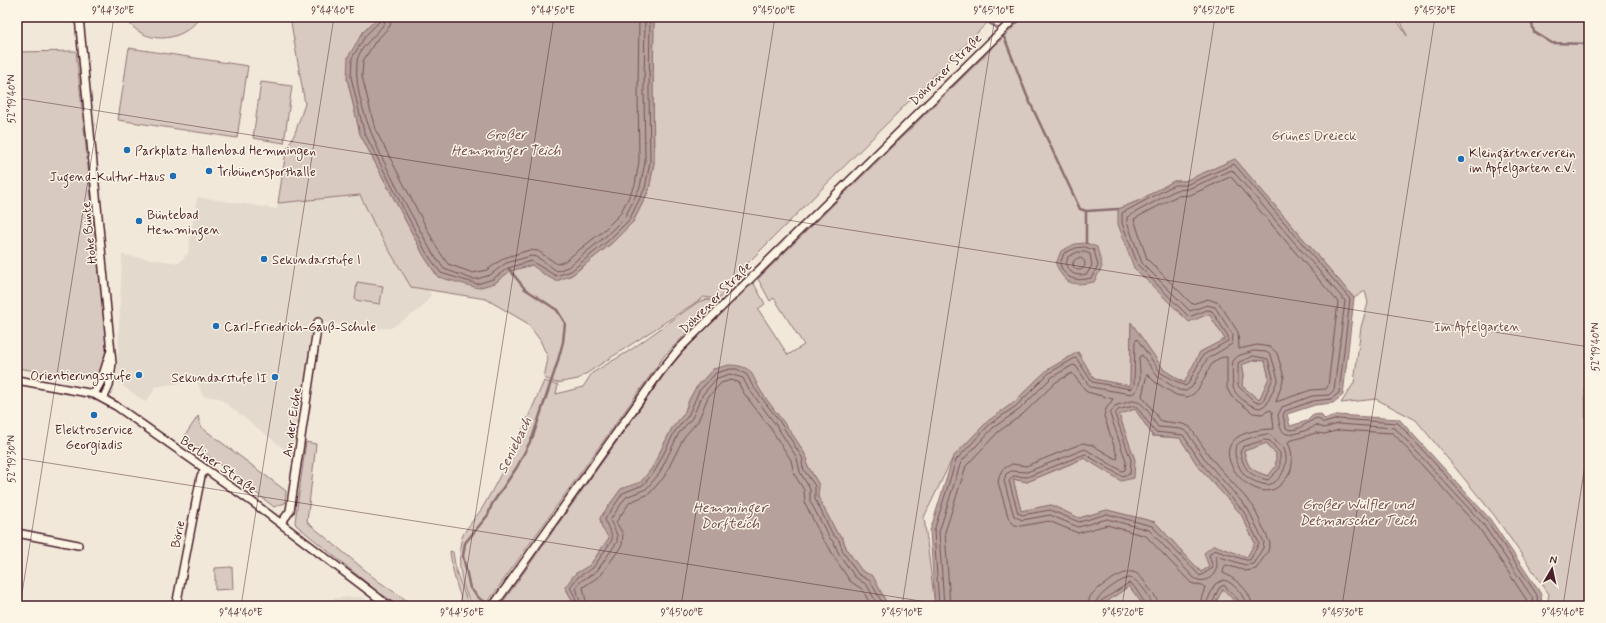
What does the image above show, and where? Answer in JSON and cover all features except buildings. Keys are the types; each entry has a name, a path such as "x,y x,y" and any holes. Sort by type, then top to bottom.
{"street":[{"name":"Hohe Bünte","path":"79,17 111,351 111,376 103,399"},
{"name":"Döhrener Straße","path":"494,604 660,372 684,344 1016,17"},
{"name":"An der Eiche","path":"281,524 290,511 318,322"},
{"name":"Hohe Bünte","path":"94,394 101,381 111,351"},
{"name":"Berliner Straße","path":"17,380 94,394 103,399 205,468 389,606"},
{"name":"Börie","path":"176,606 200,476 205,468"},
{"path":"17,533 78,545"}],"shaded area":[{"name":"Carl-Friedrich-Gauß-Schule","path":"360,195 411,263 431,295 422,308 391,328 370,329 313,321 292,455 219,398 203,396 197,381 154,387 154,391 145,402 117,382 122,255 179,263 188,253 197,197 277,209 278,203"},
{"path":"362,597 376,606 333,606 333,598"}],"green space":[{"path":"125,17 200,17 192,26 183,32 173,37 162,38 151,37 141,33 132,26"},
{"path":"290,17 379,17 363,32 347,78 360,134 424,256 438,277 495,283 510,271 532,265 556,281 572,275 612,243 633,222 649,190 654,163 654,17 993,17 740,271 719,299 704,297 578,379 557,383 544,378 548,358 540,340 527,323 486,299 411,287 376,228 360,195 278,203 286,151 295,133 305,104"},
{"path":"1024,17 1395,17 1407,36 1399,17 1589,17 1589,378 1585,378 1588,606 1547,606 1549,594 1494,515 1416,420 1376,399 1341,403 1354,383 1361,327 1368,303 1365,291 1354,298 1235,159 1185,181 1174,181 1138,201 1118,209 1209,314 1225,339 1200,352 1185,383 1164,370 1131,323 1130,386 1094,379 1078,352 1047,370 1013,403 988,421 953,457 924,517 935,606 888,606 873,577 862,571 847,550 842,537 837,533 818,497 819,485 806,463 808,460 802,448 763,395 750,372 713,369 695,389 684,414 672,428 652,468 641,482 621,489 600,518 602,528 609,538 590,565 575,574 565,587 571,598 573,606 500,606 664,375 682,353 753,282 765,304 758,309 788,355 804,345 774,298 770,301 758,279"},
{"path":"129,48 248,66 237,138 118,120"},
{"path":"76,51 107,349 100,375 92,380 17,368 17,52"},
{"path":"261,82 292,86 284,143 253,138"},
{"path":"357,282 383,286 380,304 355,300"},
{"path":"708,299 718,302 665,355 485,606 473,606 469,599 461,575 460,549 462,537 482,509 501,475 544,381 558,385 556,394 583,387 592,373 629,351 698,302"},
{"path":"1255,360 1265,361 1269,378 1259,400 1242,386 1243,375 1241,365"},
{"path":"1135,409 1153,436 1180,438 1198,466 1241,514 1255,543 1247,557 1209,567 1201,572 1155,522 1107,510 1079,518 1051,505 1021,511 1013,479 1027,482 1085,458 1121,480 1135,460 1119,414"},
{"path":"198,416 201,427 286,491 285,503 274,507 184,437"},
{"path":"306,442 316,444 307,522 378,581 415,606 399,606 378,592 296,525 295,522"},
{"path":"1267,443 1269,448 1276,453 1276,467 1268,476 1251,468 1247,462 1244,451"},
{"path":"450,551 453,552 456,571 469,606 464,606 459,593 453,572"},
{"path":"232,567 233,589 215,590 215,568"},
{"path":"1129,586 1144,606 1101,606"},
{"path":"1223,588 1239,606 1214,606"}],"water":[{"name":"Großer Hemminger Teich","path":"379,17 654,17 654,163 649,190 633,222 612,243 572,275 556,281 532,265 510,271 495,283 478,288 438,277 424,256 360,134 347,78 348,57 363,32"},
{"name":"Großer Wülfler und Detmarscher Teich","path":"1235,159 1354,298 1343,395 1333,403 1315,405 1287,414 1290,426 1307,421 1313,415 1321,414 1324,419 1337,415 1399,419 1490,519 1541,594 1542,606 1239,606 1223,589 1214,606 1144,606 1129,586 1101,606 935,606 930,531 953,457 988,421 1013,403 1047,370 1078,352 1094,379 1130,386 1131,322 1164,370 1184,383 1200,352 1225,339 1209,314 1189,322 1134,268 1118,224 1118,209 1138,201 1174,181 1185,181","holes":["1255,360 1265,361 1269,378 1259,400 1242,386 1243,375 1241,365","1135,409 1153,436 1180,438 1198,466 1241,514 1255,543 1247,557 1214,545 1204,553 1209,567 1201,572 1155,522 1107,510 1079,518 1051,505 1021,511 1013,479 1027,482 1084,458 1121,481 1134,478 1135,460 1119,415","1267,443 1269,448 1276,453 1276,466 1268,476 1258,472 1251,468 1247,462 1244,451"]},
{"path":"1086,243 1097,247 1102,267 1094,282 1075,284 1066,280 1056,264 1061,251 1075,244"},
{"name":"Hemminger Dorfteich","path":"729,365 745,368 753,375 760,390 785,424 808,460 806,463 819,485 818,497 837,533 842,537 847,550 862,571 873,576 888,606 573,606 571,598 565,587 575,574 590,565 609,538 602,528 600,518 621,489 641,482 652,468 672,428 684,414 695,389 713,369"}],"waterway":[{"path":"979,17 996,27 1005,39 1027,96 1080,209 1086,211 1118,209"},
{"path":"1532,17 1531,20 1534,32 1552,43 1589,44"},
{"path":"1086,211 1086,243"},
{"name":"Seniebach","path":"492,605 480,599 470,588 463,556 465,543 488,515 492,504 517,467 533,436 557,364 563,342 565,323 557,310 525,289 509,269"}],"place":[{"name":"Parkplatz Hallenbad Hemmingen","path":"127,150"},
{"name":"Kleingärtnerverein im Apfelgarten e.V.","path":"1461,159"},
{"name":"Tribünensporthalle","path":"209,171"},
{"name":"Jugend-Kultur-Haus","path":"173,176"},
{"name":"Büntebad Hemmingen","path":"139,221"},
{"name":"Sekundarstufe I","path":"264,259"},
{"name":"Carl-Friedrich-Gauß-Schule","path":"216,326"},
{"name":"Orientierungsstufe","path":"139,375"},
{"name":"Sekundarstufe II","path":"275,377"},
{"name":"Elektroservice Georgiadis","path":"94,415"}],"park label":[{"name":"Grünes Dreieck","path":"1314,135"},
{"name":"Im Apfelgarten","path":"1477,326"}]}
